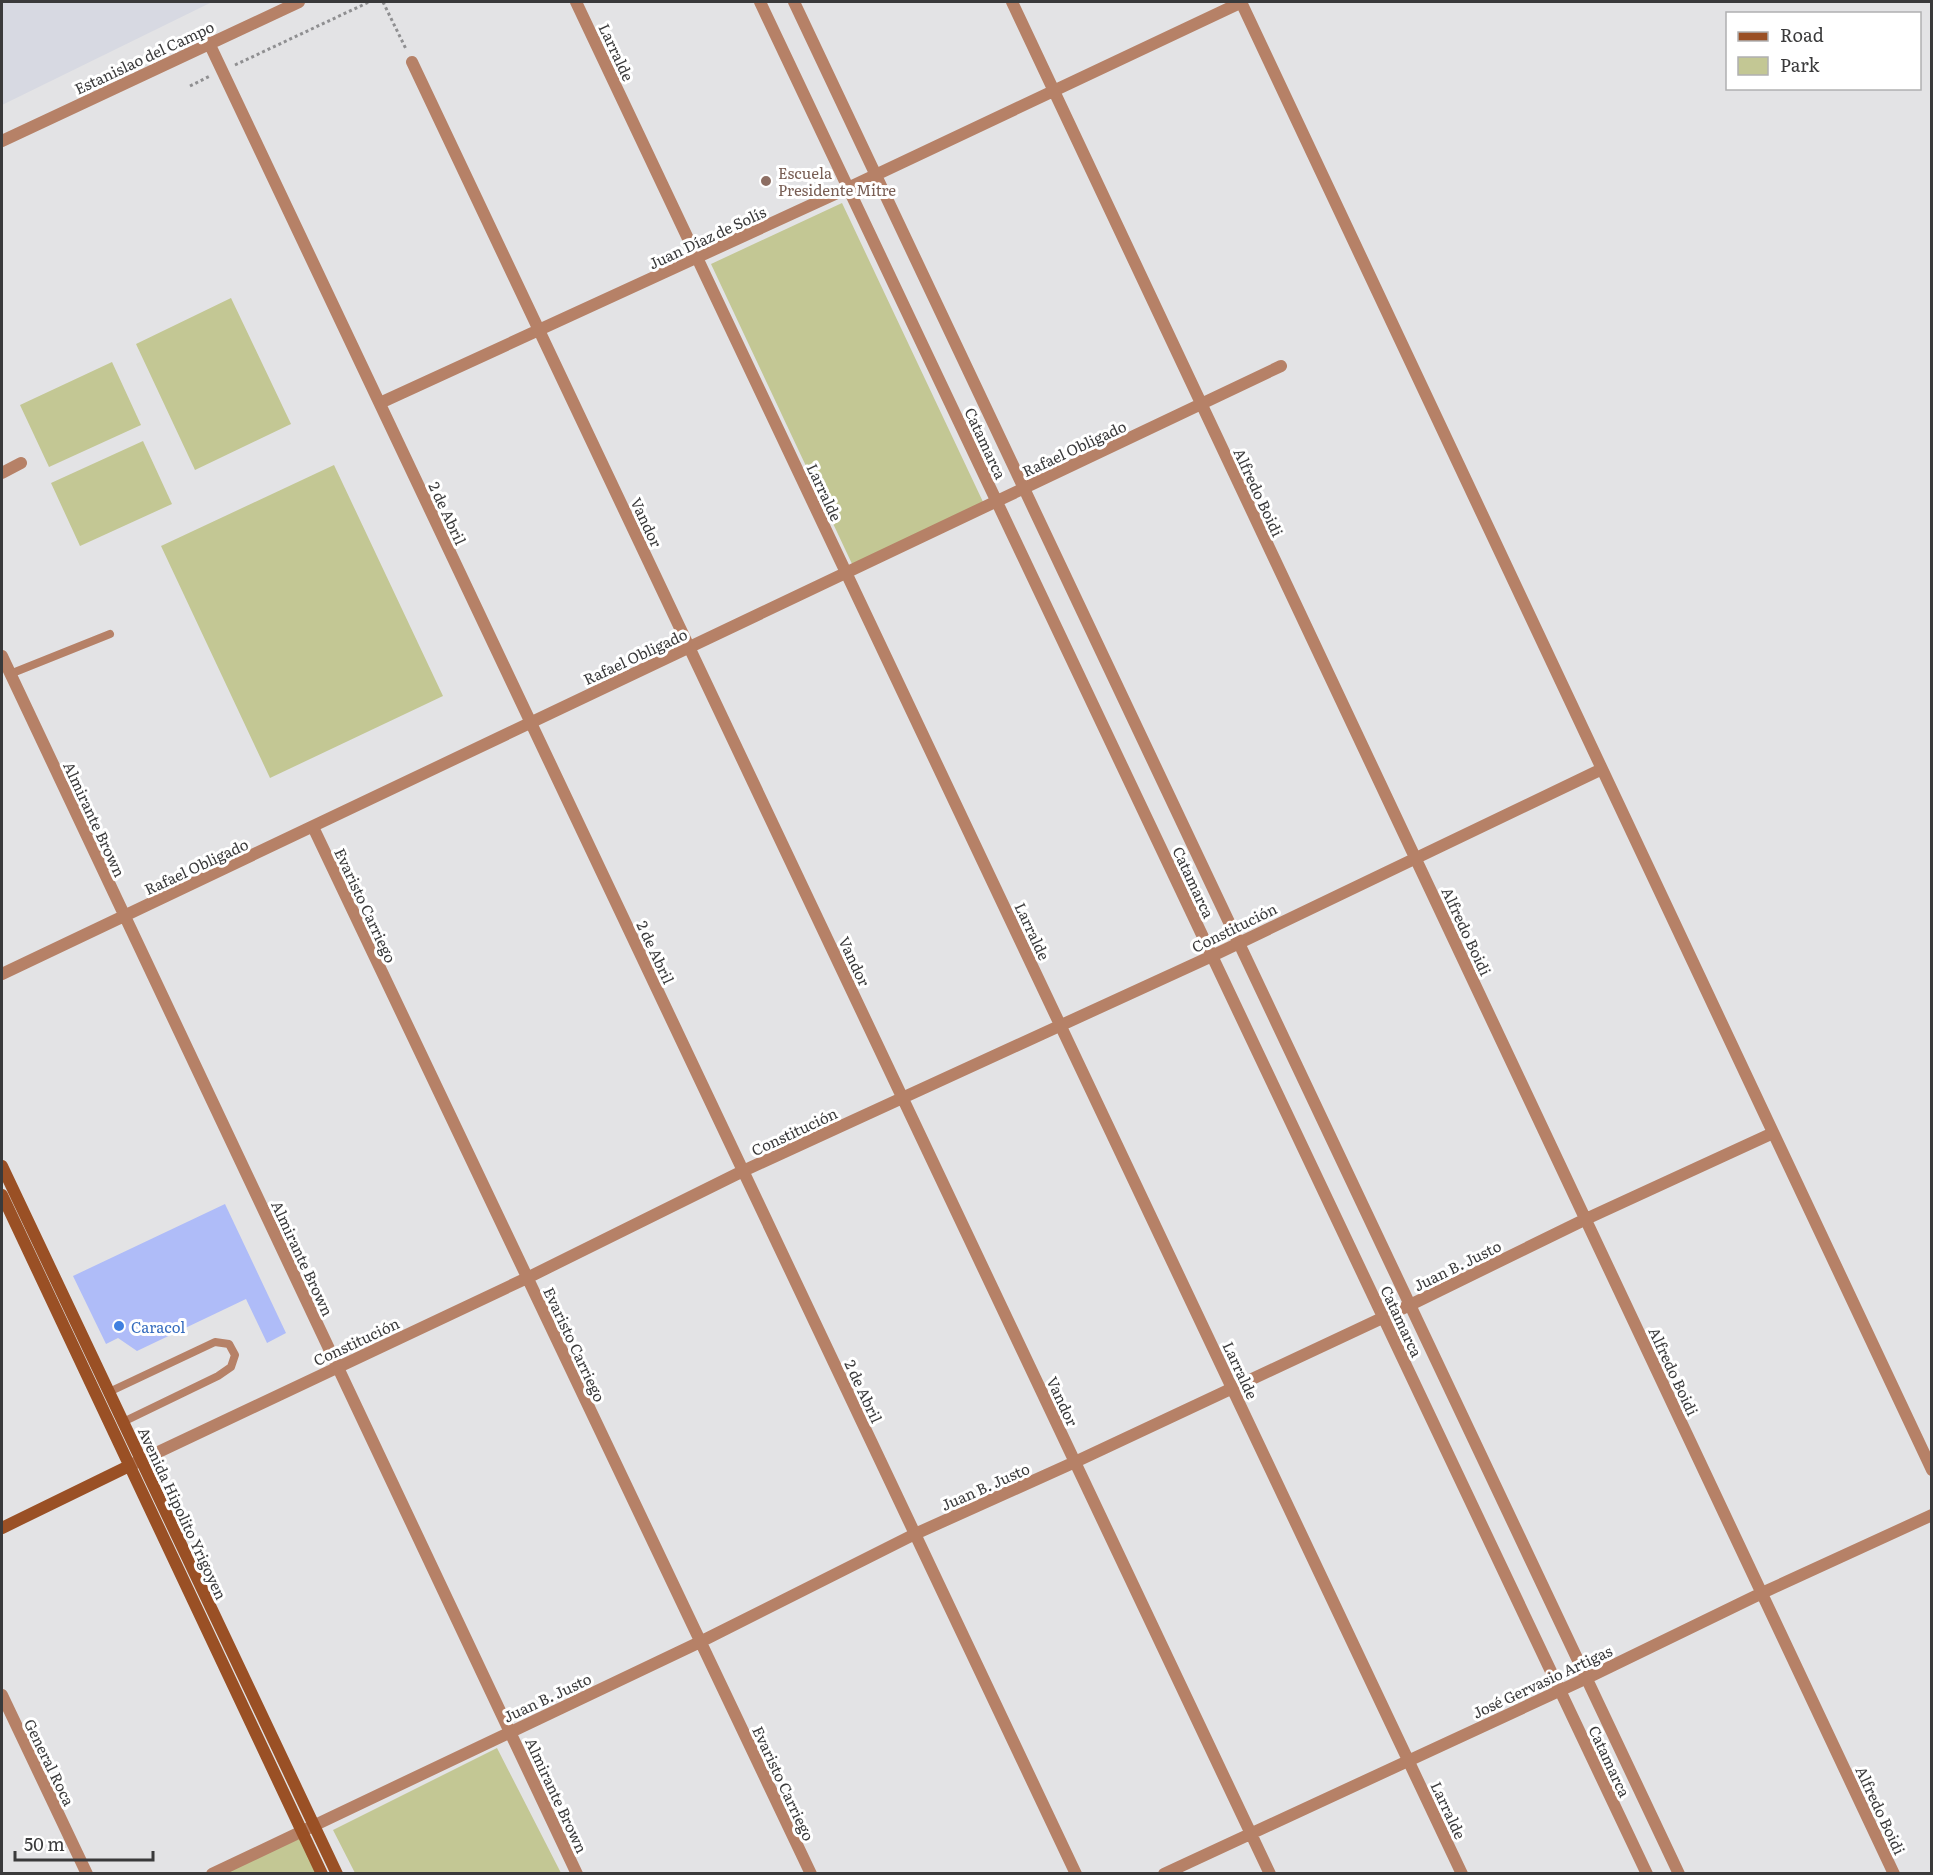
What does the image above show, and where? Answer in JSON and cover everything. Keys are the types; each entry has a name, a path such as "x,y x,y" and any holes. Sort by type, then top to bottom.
{"main road":[{"name":"Avenida Hipolito Yrigoyen","path":"2,1166 123,1422 135,1463 322,1874"},
{"name":"Avenida Hipolito Yrigoyen","path":"2,1195 337,1874"},
{"name":"Constitución","path":"2,1528 135,1463"}],"street":[{"name":"Estanislao del Campo","path":"2,141 299,2"},
{"name":"Larralde","path":"576,2 1462,1874"},
{"name":"Catamarca","path":"760,2 1647,1874"},
{"name":"Catamarca","path":"794,2 1679,1874"},
{"name":"Alfredo Boidi","path":"1012,2 1894,1874"},
{"name":"Juan Díaz de Solís","path":"380,403 698,258 1241,2"},
{"path":"1241,2 1932,1470"},
{"name":"2 de Abril","path":"209,43 1076,1874"},
{"name":"Vandor","path":"412,62 1270,1874"},
{"name":"Rafael Obligado","path":"2,974 1281,366"},
{"path":"2,472 21,463"},
{"name":"Almirante Brown","path":"2,656 577,1874"},
{"name":"Constitución","path":"135,1463 527,1278 743,1171 1212,956 1602,769"},
{"name":"Evaristo Carriego","path":"313,828 811,1874"},
{"name":"Juan B. Justo","path":"212,1874 700,1642 915,1534 1075,1462 1410,1305 1586,1219 1773,1133"},
{"name":"José Gervasio Artigas","path":"1164,1874 1932,1515"},
{"name":"General Roca","path":"2,1695 87,1874"}],"lane":[{"path":"10,674 110,634"},
{"path":"109,1392 215,1342 229,1344 232,1350 234,1355 231,1368 123,1422"}],"path":[{"path":"190,86 369,2"},
{"path":"383,2 412,62"}],"shaded area":[{"path":"2,2 212,2 2,105"}],"green space":[{"path":"842,203 984,504 853,566 711,264"},
{"path":"231,298 291,424 195,470 136,344"},
{"path":"112,362 141,425 49,467 20,405"},
{"path":"143,441 172,504 80,546 51,483"},
{"path":"334,465 443,696 270,778 161,546"},
{"path":"497,1748 561,1873 355,1873 333,1830"},
{"path":"302,1831 322,1874 212,1874"}],"building":[{"path":"225,1204 286,1333 267,1343 246,1299 137,1351 118,1338 106,1344 73,1276"}],"place":[{"name":"Escuela Presidente Mitre","path":"766,181"},
{"name":"Caracol","path":"119,1326"}]}
